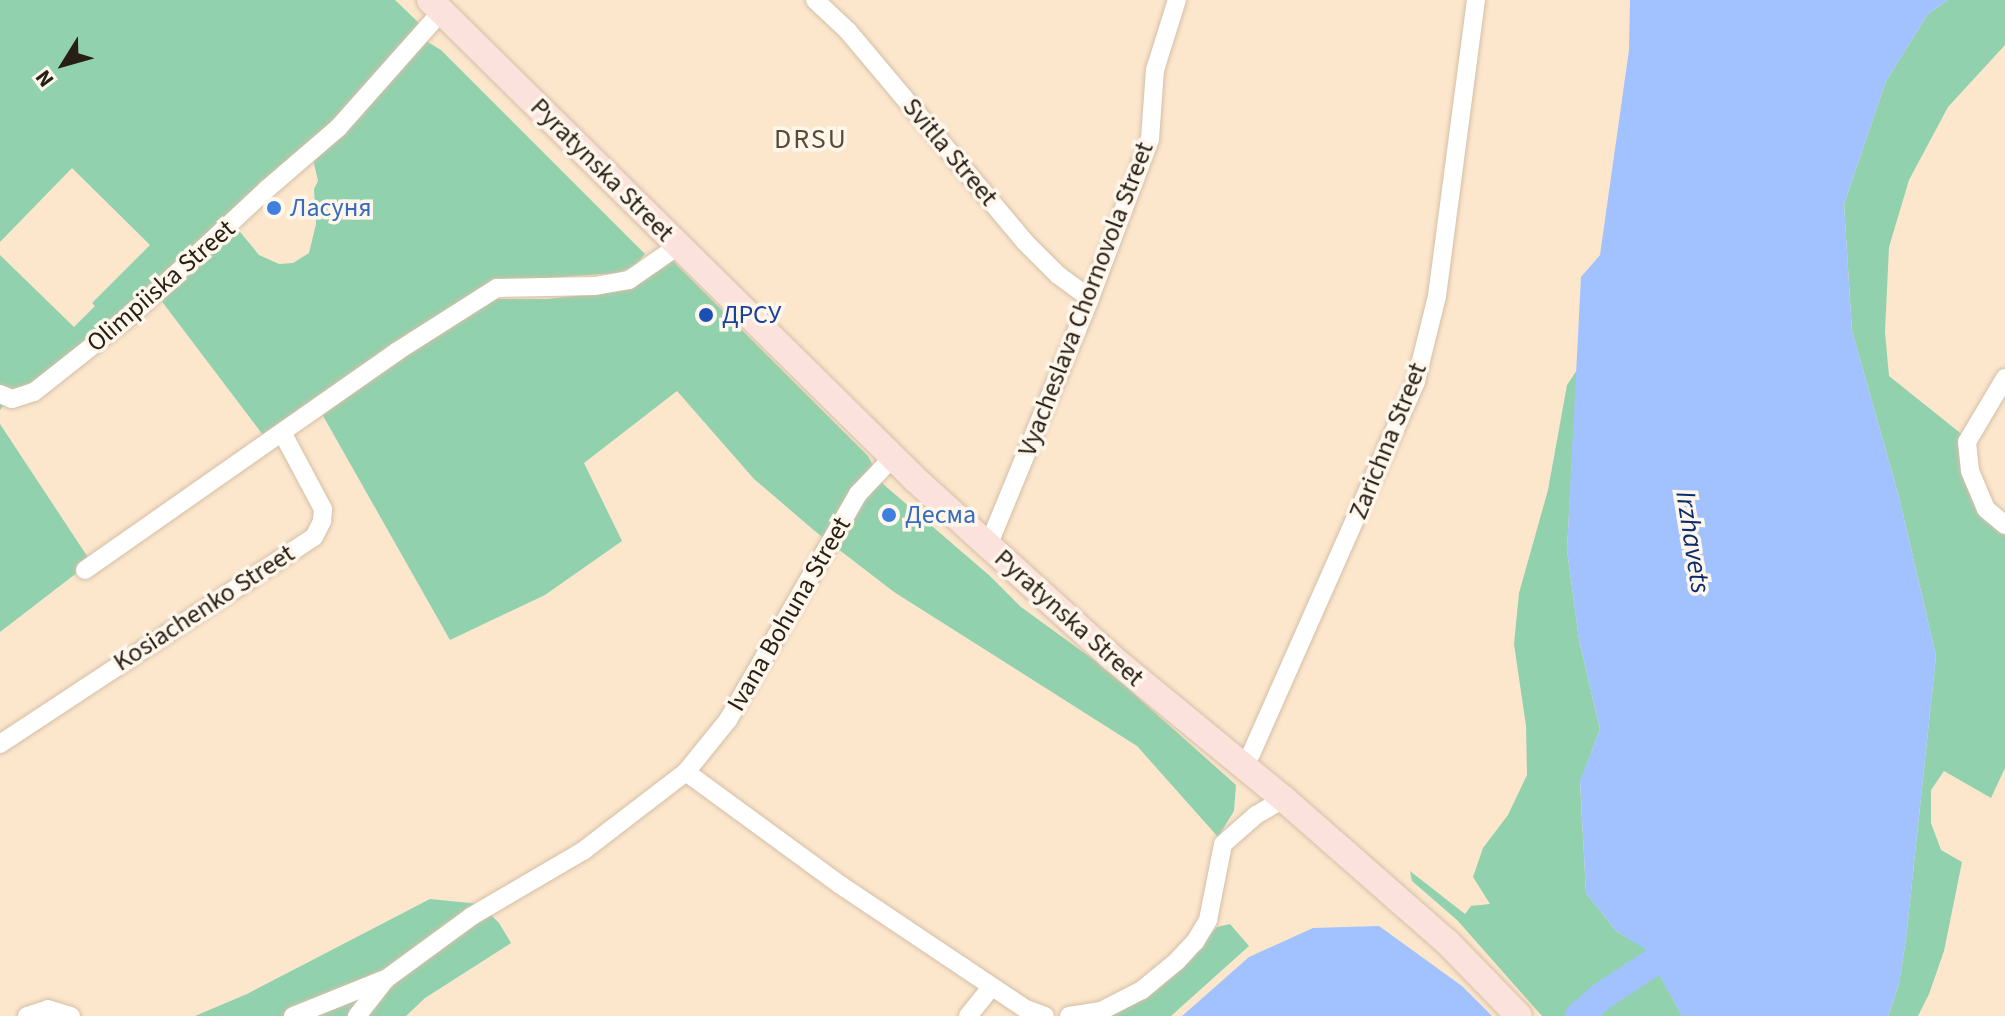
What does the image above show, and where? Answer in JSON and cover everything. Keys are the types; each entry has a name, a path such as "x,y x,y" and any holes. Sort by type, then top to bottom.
{"main road":[{"name":"Pyratynska Street","path":"436,6 893,457 988,546 1111,657 1284,799 1447,942 1519,1016"}],"street":[{"name":"Svitla Street","path":"815,0 848,31 1024,241 1058,275 1090,298"},
{"name":"Vyacheslava Chornovola Street","path":"988,546 1090,298 1150,139 1155,70 1177,0"},
{"name":"Zarichna Street","path":"1241,765 1251,754 1416,381 1437,296 1476,0"},
{"name":"Olimpiiska Street","path":"0,394 12,399 34,392 134,313 267,189 338,128 436,6"},
{"path":"85,570 396,352 497,288 595,286 629,280 678,246"},
{"path":"2005,378 1967,442 1970,471 1986,509 2005,525"},
{"name":"Kosiachenko Street","path":"0,744 314,537 322,521 323,509 283,434"},
{"name":"Ivana Bohuna Street","path":"293,1016 386,979 472,916 583,851 686,772 728,720 858,494 893,457"},
{"path":"686,772 839,884 1026,1009 1045,1016"},
{"path":"1069,1016 1101,1011 1142,990 1177,961 1195,942 1208,920 1223,844 1256,815 1284,799"},
{"name":"Ivana Bohuna Street","path":"357,1016 386,979"},
{"path":"968,1016 992,986"},
{"path":"27,1016 48,1009 71,1016"}],"green space":[{"path":"0,0 395,0 420,24 376,82 133,312 12,396 0,410 0,255 74,327 95,306 92,303 150,245 72,168 0,242"},
{"path":"1948,0 2005,0 2005,45 1948,107 1909,180 1889,247 1885,332 1889,376 1974,444 1975,469 1991,506 2005,517 2005,768 1991,798 1944,771 1931,790 1931,823 1941,850 1962,862 1944,951 1929,994 1918,1016 1888,1016 1899,984 1906,939 1936,656 1899,497 1852,331 1844,204 1886,81 1928,14"},
{"path":"426,41 441,50 645,254 635,266 618,273 501,281 266,439 160,299 236,227 259,255 279,264 293,263 309,253 316,224 314,189 318,181 312,155"},
{"path":"672,260 868,456 883,484 990,576 1021,607 1105,668 1236,785 1234,811 1218,837 1137,746 894,592 816,532 754,479 677,391 584,463 622,541 545,595 450,640 322,414 491,299 547,299 627,290"},
{"path":"1577,370 1567,550 1579,640 1600,729 1580,782 1586,893 1616,931 1645,948 1682,1016 1587,1016 1592,1011 1590,1000 1571,1016 1542,1016 1457,920 1412,881 1410,871 1465,914 1471,906 1490,904 1473,877 1483,848 1508,815 1527,775 1526,726 1514,644 1519,593 1548,490 1567,385"},
{"path":"0,424 91,562 0,632"},
{"path":"430,899 480,904 499,923 511,943 425,998 406,1016 195,1016 247,994"},
{"path":"1230,924 1249,946 1171,1016 1106,1016 1182,966 1217,927"}],"water":[{"path":"1630,0 1948,0 1928,14 1886,81 1844,204 1852,331 1899,497 1936,656 1906,939 1899,984 1888,1016 1682,1016 1645,949 1616,931 1586,893 1580,781 1600,729 1579,640 1567,550 1581,277 1600,255 1629,50"},
{"path":"1379,926 1462,986 1492,1016 1182,1016 1249,957 1313,928"}],"waterway":[{"name":"Irzhavets","path":"1579,1016 1602,996 1683,943"}],"place":[{"name":"Ласуня","path":"274,208"},
{"name":"ДРСУ","path":"706,315"},
{"name":"Десма","path":"889,515"}],"district":[{"name":"DRSU","path":"811,139"}]}
